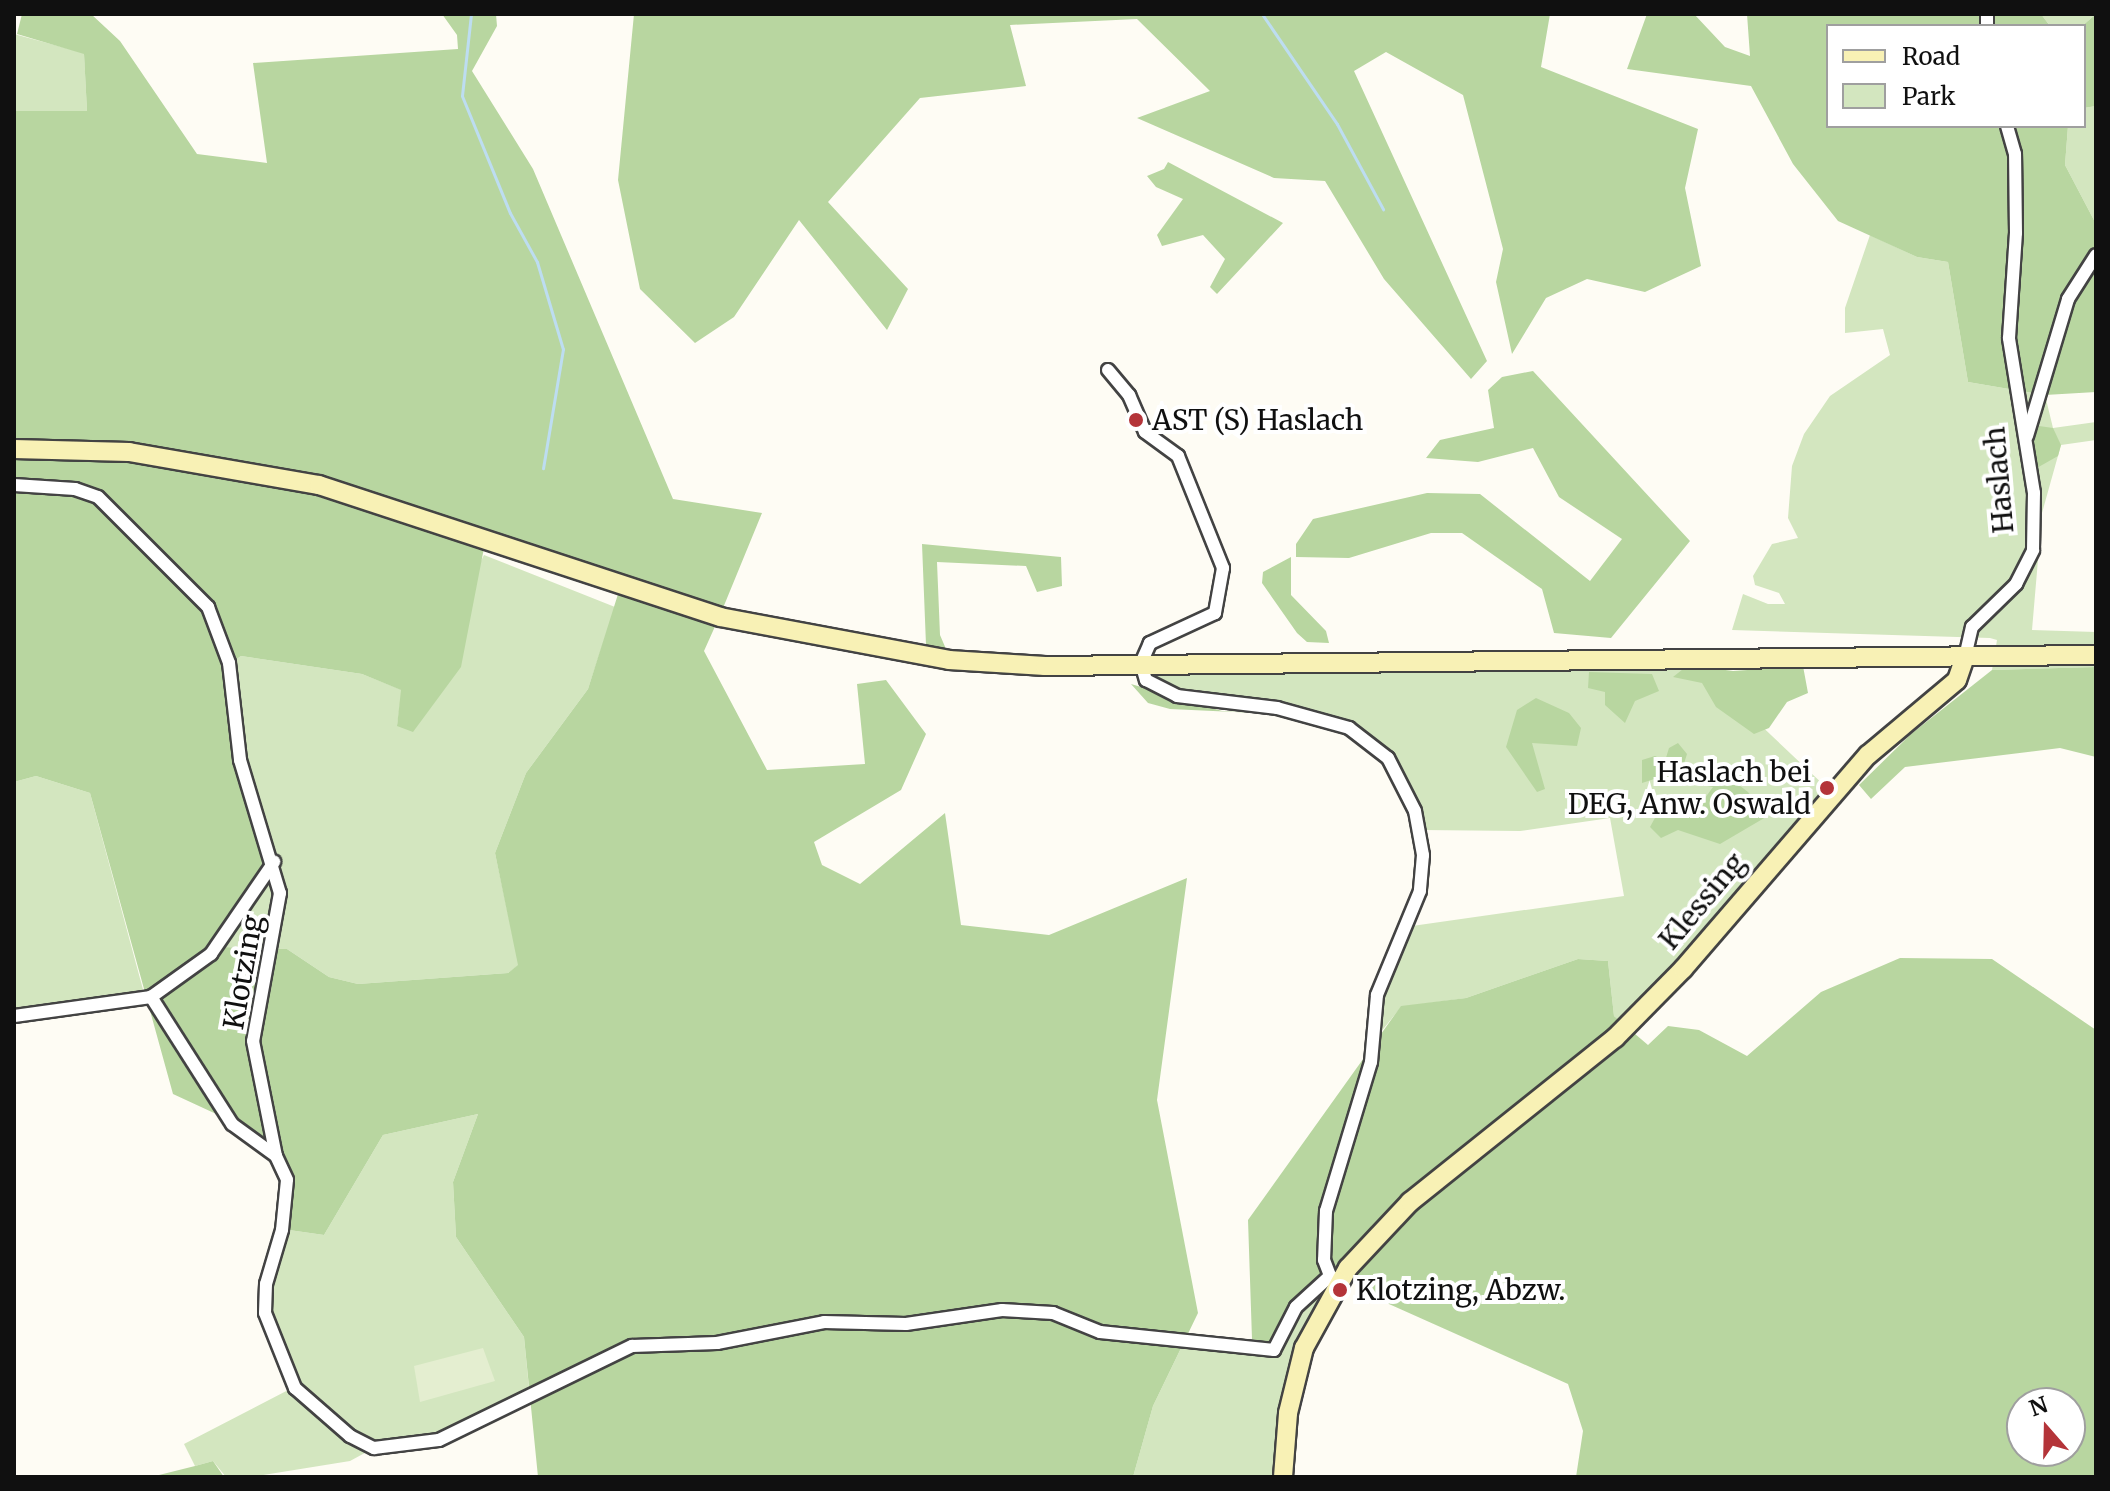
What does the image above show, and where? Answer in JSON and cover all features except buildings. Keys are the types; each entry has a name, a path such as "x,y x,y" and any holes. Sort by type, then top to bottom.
{"main road":[{"path":"14,449 129,452 319,485 720,617 822,640 949,660 1045,666 2096,655"},
{"name":"Haslach","path":"1828,797 1868,755 1957,680 1965,657"},
{"name":"Klessing","path":"1283,1477 1293,1385 1304,1348 1334,1278 1410,1202 1615,1038 1683,969 1828,797"}],"street":[{"name":"Haslach","path":"1965,657 1972,627 2016,584 2033,550 2034,493 2009,338 2016,233 2015,154 2008,128"},
{"path":"2027,439 2068,299 2096,255"},
{"path":"1108,370 1129,395 1145,432 1178,456 1223,568 1215,613 1150,643 1141,663 1146,680 1159,691 1306,714 1364,736 1388,758 1415,811 1423,855 1420,891 1377,995 1371,1062 1326,1211 1324,1260 1334,1278"},
{"name":"Klotzing","path":"14,485 75,489 98,497 208,607 229,663 240,760 274,862 279,919 253,1041 276,1156 287,1180 282,1230 266,1284 265,1313 295,1388 309,1405 350,1436 374,1448 439,1440 632,1346 717,1343 824,1322 906,1324 1002,1310 1053,1313 1100,1332 1274,1350 1296,1307 1334,1278"},
{"path":"14,1016 151,997 211,954 274,862"},
{"path":"151,997 232,1124 276,1156"}],"green space":[{"path":"22,14 91,14 120,41 197,154 267,163 253,63 458,49 457,35 442,14 496,14 497,26 472,71 533,169 673,499 762,513 723,608 330,483 161,448 14,442 14,111 87,111 84,54 17,34"},
{"path":"634,14 1550,14 1541,67 1698,129 1685,188 1701,266 1645,292 1587,279 1546,298 1512,354 1496,282 1503,249 1463,95 1386,52 1354,71 1487,361 1471,379 1384,279 1325,181 1274,178 1137,118 1210,91 1137,19 1010,25 1026,86 920,98 828,202 908,289 887,330 799,220 734,317 695,343 640,289 618,180"},
{"path":"1647,14 1694,14 1725,47 1750,56 1747,14 2041,14 2048,24 1826,24 1826,128 2068,128 2065,165 2096,224 2096,392 2045,395 1968,382 1948,262 1917,257 1838,221 1793,164 1751,86 1627,69"},
{"path":"2041,14 2096,14 2084,24 2048,24"},
{"path":"2096,14 2096,106 2086,108 2086,24"},
{"path":"14,34 84,53 87,111 14,111"},
{"path":"2096,106 2096,224 2065,165 2068,128 2086,128 2086,108"},
{"path":"1168,162 1283,223 1217,294 1210,287 1225,259 1203,235 1162,246 1157,235 1183,199 1156,187 1147,176 1164,169"},
{"path":"1870,235 1917,257 1948,262 1968,382 2045,395 2053,428 2096,422 2096,440 2061,445 2042,513 2032,630 2096,632 2096,667 1992,670 1997,640 1990,638 1732,630 1743,594 1768,604 1785,604 1779,593 1755,585 1753,576 1772,544 1798,538 1788,518 1792,466 1804,434 1830,396 1890,355 1883,329 1845,333 1845,308"},
{"path":"1533,371 1690,541 1611,638 1554,633 1542,589 1462,533 1431,533 1349,558 1296,557 1296,544 1313,519 1427,493 1480,494 1590,581 1622,539 1559,497 1533,448 1478,462 1426,458 1440,440 1494,428 1488,390 1502,377"},
{"path":"2039,426 2053,428 2061,445 2058,456 2035,469 2032,444"},
{"path":"14,458 135,463 307,493 484,548 461,667 413,732 397,726 401,690 362,674 241,656 231,663 241,759 277,860 221,947 287,949 329,977 358,984 508,973 518,965 495,853 526,773 588,689 619,591 717,622 704,651 767,770 865,764 857,684 886,680 926,734 901,790 814,842 822,865 860,884 945,813 961,925 1049,935 1187,878 1157,1100 1198,1313 1153,1406 1133,1477 538,1477 524,1337 456,1237 453,1182 478,1114 383,1135 324,1235 282,1229 287,1180 276,1155 227,1119 173,1094 90,793 36,776 14,782"},
{"path":"922,544 1061,557 1062,586 1037,592 1026,566 937,562 940,635 946,649 926,645"},
{"path":"484,555 615,607 588,689 526,773 495,853 519,965 508,973 358,984 329,977 287,949 220,947 241,759 231,663 241,656 362,674 402,690 397,726"},
{"path":"1291,557 1291,595 1326,631 1329,643 1307,642 1297,633 1262,583 1263,572"},
{"path":"1688,665 1733,671 1803,666 1808,693 1787,702 1769,728 1754,734 1716,707 1702,683 1673,677"},
{"path":"1699,667 1827,788 1649,1003 1626,1027 1614,1016 1608,961 1578,959 1466,998 1401,1007 1376,1038 1380,985 1412,926 1624,896 1610,818 1520,831 1422,830 1394,763 1348,727 1294,711 1164,695 1152,671"},
{"path":"2096,667 2096,757 2060,748 1905,767 1871,799 1859,785 1911,734 1992,670"},
{"path":"1589,672 1652,674 1659,691 1635,701 1625,723 1605,705 1605,692 1588,688"},
{"path":"1131,684 1222,711 1280,714 1170,709 1148,703"},
{"path":"1536,698 1569,713 1581,728 1577,746 1532,743 1545,789 1537,792 1506,747 1517,710"},
{"path":"1678,743 1687,754 1682,770 1642,783 1642,760 1655,756 1665,761 1669,748"},
{"path":"1697,768 1731,779 1748,792 1766,817 1720,844 1678,830 1661,838 1650,827 1656,816 1705,798 1713,787 1701,785"},
{"path":"36,776 90,793 145,997 14,1016 14,782"},
{"path":"1900,958 1992,959 2096,1030 2096,1477 1576,1477 1583,1431 1568,1384 1371,1296 1336,1267 1295,1304 1272,1345 1252,1339 1248,1220 1401,1006 1466,998 1578,959 1608,961 1614,1016 1648,1045 1668,1026 1699,1030 1747,1056 1821,992"},
{"path":"478,1114 453,1182 456,1237 524,1337 530,1399 439,1440 374,1448 350,1461 251,1477 226,1477 213,1461 195,1466 184,1444 294,1387 265,1314 282,1229 324,1235 383,1135"},
{"path":"1324,1290 1289,1377 1278,1477 1133,1477 1153,1406 1185,1340 1275,1354 1298,1311"},
{"path":"483,1348 495,1381 420,1402 414,1366"},
{"path":"213,1461 224,1477 151,1477 195,1466"}],"waterway":[{"path":"471,14 462,96 510,213 537,262 563,349 543,468"},
{"path":"1262,14 1337,124 1383,209"}],"place":[{"name":"AST (S) Haslach","path":"1136,420"},
{"name":"Haslach bei DEG, Anw. Oswald","path":"1827,788"},
{"name":"Klotzing, Abzw.","path":"1340,1290"}]}
